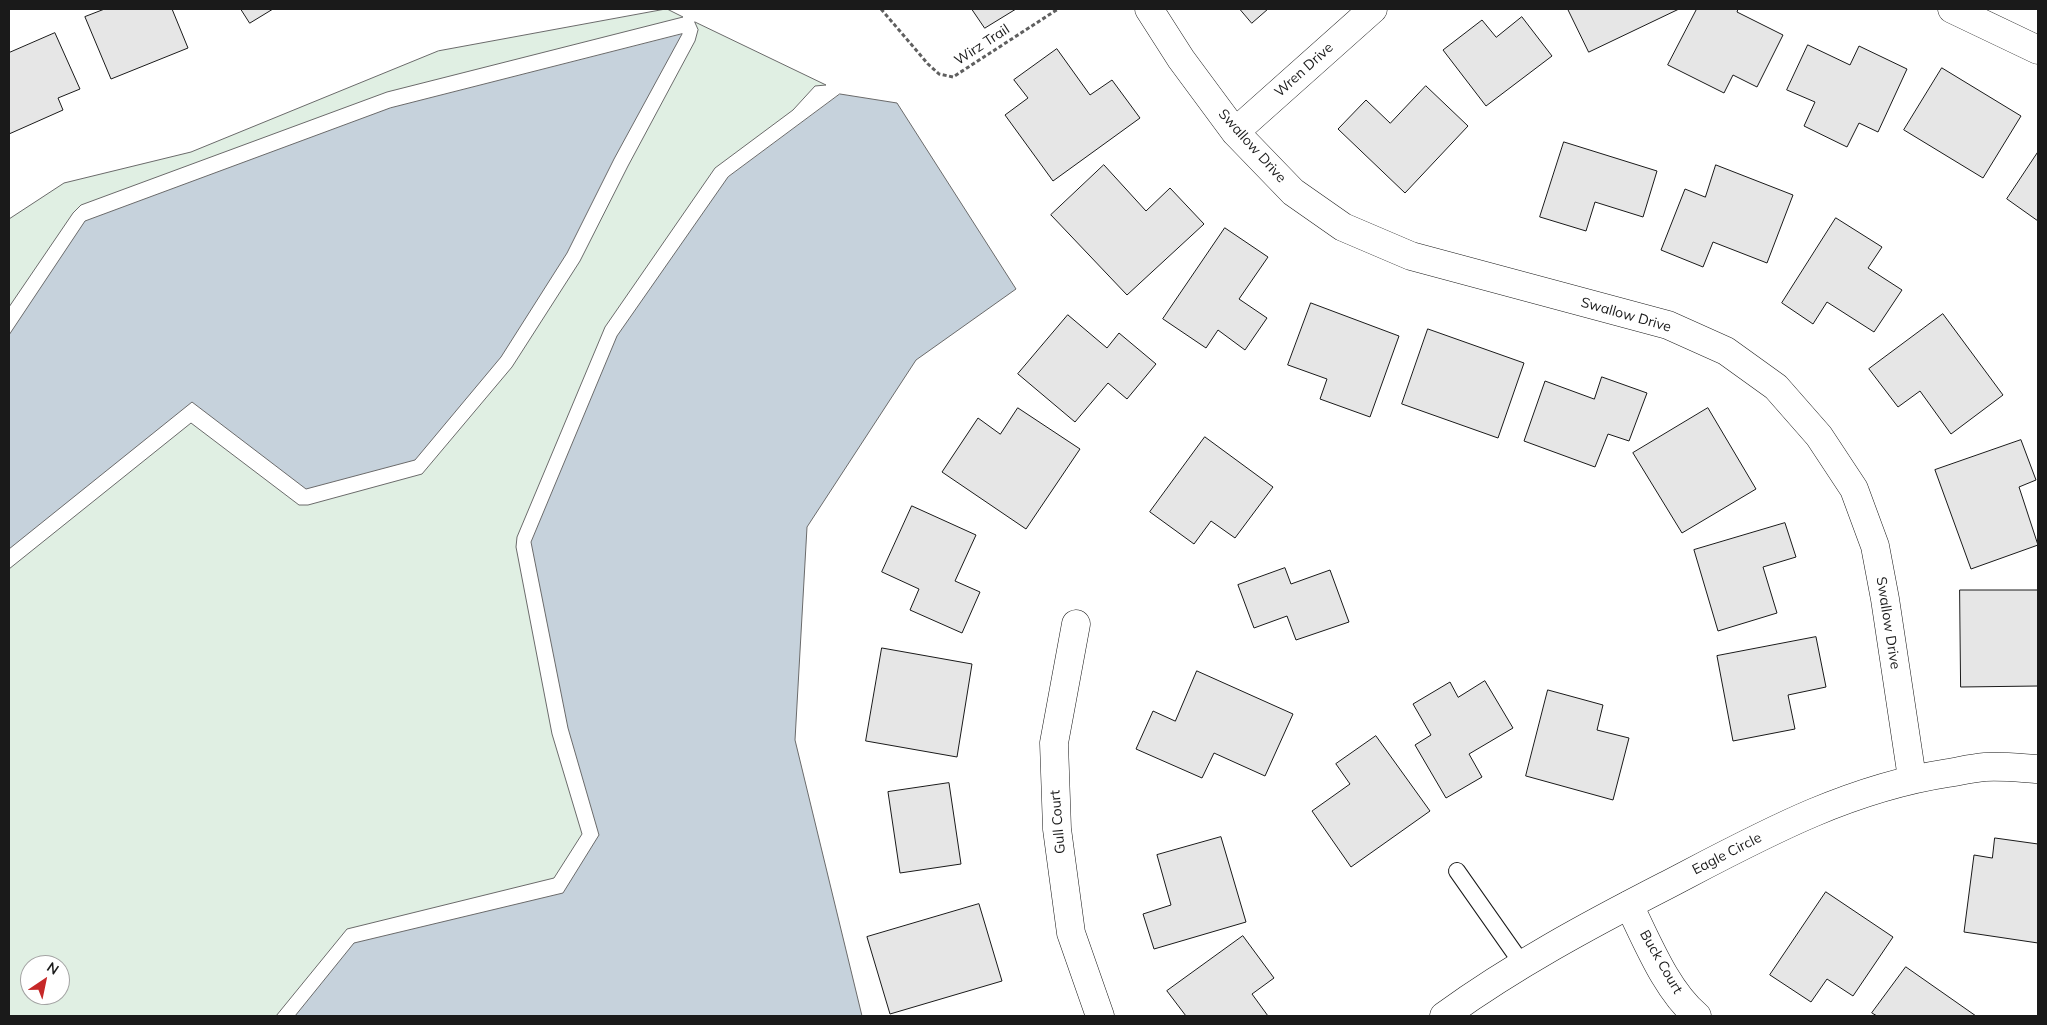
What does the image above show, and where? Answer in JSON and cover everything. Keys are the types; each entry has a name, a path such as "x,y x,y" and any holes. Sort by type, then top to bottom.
{"street":[{"name":"Swallow Drive","path":"1149,9 1180,59 1235,132 1293,192 1343,227 1411,256 1668,325 1726,351 1776,387 1819,436 1854,489 1875,546 1885,599 1912,778"},
{"name":"Wren Drive","path":"1235,132 1373,9"},
{"path":"1952,9 2038,50"},
{"name":"Gull Court","path":"1076,624 1054,743 1057,829 1071,933 1100,1016"},
{"name":"Eagle Circle","path":"1444,1016 1473,995 1523,965 1629,905 1777,828 1848,797 1912,778 1985,767 2038,769"},
{"name":"Buck Court","path":"1629,905 1665,976 1691,1011 1697,1016"}],"lane":[{"path":"1457,872 1523,965"}],"path":[{"name":"Wirz Trail","path":"881,9 928,64 939,74 953,78 1058,9"}],"green space":[{"path":"667,9 683,17 387,92 81,205 73,213 9,307 9,219 64,183 191,152 438,51"},
{"path":"695,22 826,85 815,86 793,110 715,168 605,327 517,537 516,547 552,734 582,834 554,878 347,929 276,1016 9,1016 9,569 191,423 299,505 308,505 422,474 512,367 580,261 695,41 698,30"}],"shaded area":[{"path":"682,34 614,159 567,253 501,357 415,460 306,489 192,402 9,549 9,335 85,221 390,108"},
{"path":"840,94 897,103 1016,289 916,360 807,527 795,740 862,1016 295,1016 354,943 563,893 599,835 568,728 531,542 617,336 728,177"}],"building":[{"path":"105,9 172,9 188,48 111,79 85,17"},
{"path":"241,9 273,9 250,23"},
{"path":"972,9 1016,9 985,28"},
{"path":"1240,9 1268,9 1252,23"},
{"path":"1568,9 1679,9 1589,52"},
{"path":"1697,9 1738,9 1737,12 1783,35 1757,87 1733,75 1724,93 1668,65"},
{"path":"1522,17 1552,56 1486,106 1443,50 1482,20 1496,37"},
{"path":"55,33 80,89 58,98 63,110 9,134 9,53"},
{"path":"1808,45 1850,65 1859,46 1907,69 1878,132 1859,123 1847,147 1804,126 1815,102 1787,90"},
{"path":"1057,49 1090,95 1112,80 1140,118 1053,181 1005,115 1028,98 1014,80"},
{"path":"1942,68 2021,116 1983,178 1904,130"},
{"path":"1426,86 1468,126 1405,193 1338,129 1366,100 1390,123"},
{"path":"1564,142 1657,171 1643,217 1595,202 1586,231 1540,217"},
{"path":"2038,152 2038,221 2007,199"},
{"path":"1104,165 1146,211 1170,188 1204,224 1127,295 1051,215"},
{"path":"1716,165 1793,195 1767,263 1713,242 1703,267 1661,250 1685,189 1705,197"},
{"path":"1836,218 1882,247 1868,268 1902,290 1874,332 1827,302 1813,324 1782,303"},
{"path":"1225,228 1268,257 1239,299 1267,318 1245,350 1218,330 1206,348 1163,319"},
{"path":"1311,303 1399,336 1370,417 1320,399 1327,379 1288,365"},
{"path":"1943,314 2003,395 1951,434 1920,391 1898,407 1869,369"},
{"path":"1068,315 1107,348 1119,333 1156,364 1127,399 1108,383 1075,422 1018,374"},
{"path":"1428,329 1524,363 1498,438 1402,404"},
{"path":"1602,377 1647,393 1629,441 1608,434 1595,467 1524,441 1545,381 1594,399"},
{"path":"1018,408 1080,449 1026,529 942,472 978,418 1000,434"},
{"path":"1708,408 1756,489 1682,533 1633,453"},
{"path":"1205,437 1273,487 1235,538 1211,521 1194,544 1150,512"},
{"path":"2021,440 2036,480 2019,487 2038,545 1971,569 1935,470"},
{"path":"912,506 976,535 955,581 980,592 962,633 910,610 919,589 882,572"},
{"path":"1785,523 1796,557 1763,567 1777,613 1718,631 1694,550"},
{"path":"1285,568 1291,584 1330,570 1349,622 1296,640 1287,616 1254,628 1238,585"},
{"path":"1960,590 2038,590 2038,686 1961,687"},
{"path":"1816,637 1826,687 1788,695 1795,729 1733,741 1717,656"},
{"path":"882,648 972,664 957,757 866,741"},
{"path":"1197,671 1293,714 1265,776 1214,753 1202,778 1136,749 1153,711 1175,721"},
{"path":"1485,681 1513,728 1469,754 1482,777 1446,798 1415,745 1431,735 1413,704 1450,682 1458,697"},
{"path":"1548,690 1603,705 1597,730 1629,738 1613,800 1526,776"},
{"path":"1376,736 1430,811 1351,867 1312,811 1350,784 1336,764"},
{"path":"949,783 961,864 900,873 888,792"},
{"path":"1221,837 1246,922 1154,949 1143,914 1171,905 1157,855"},
{"path":"1995,838 2038,844 2038,943 1964,932 1974,855 1992,858"},
{"path":"1826,892 1893,937 1853,996 1827,979 1811,1002 1770,975"},
{"path":"979,904 1002,981 890,1014 867,937"},
{"path":"1243,936 1274,978 1252,994 1268,1016 1186,1016 1167,991"},
{"path":"1906,967 1976,1016 1877,1016 1872,1013"}]}
